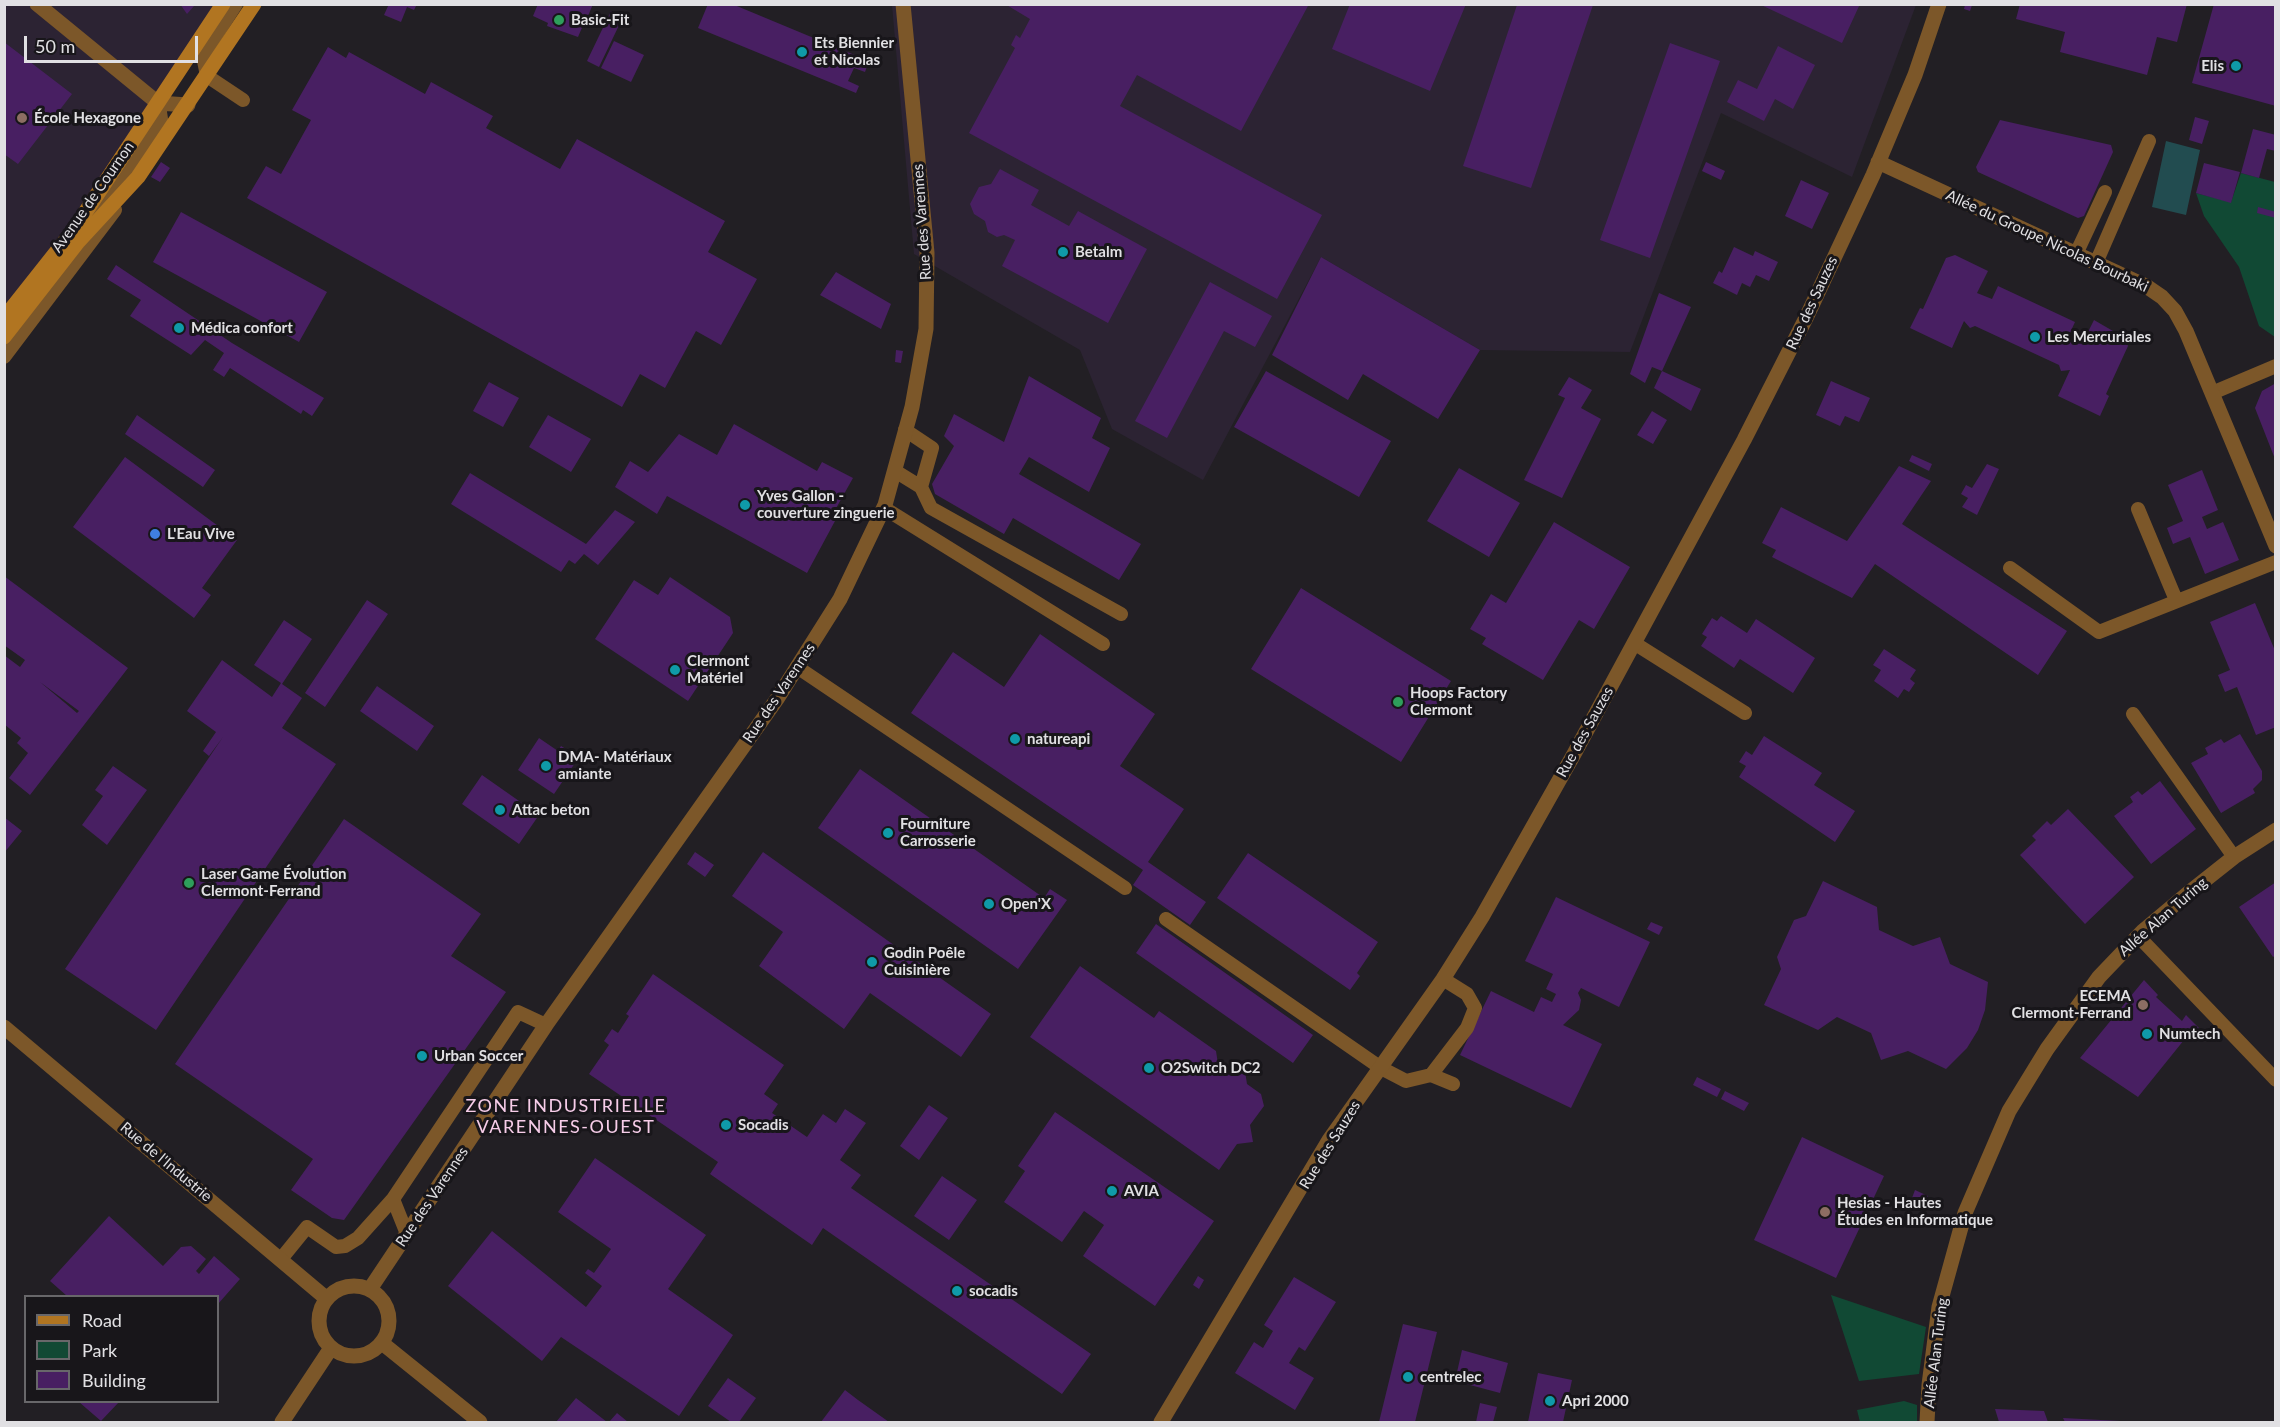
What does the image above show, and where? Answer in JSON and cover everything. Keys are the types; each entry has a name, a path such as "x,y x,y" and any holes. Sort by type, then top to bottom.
{"main road":[{"name":"Avenue de Cournon","path":"4,318 73,231 223,4"},
{"name":"Avenue de Cournon","path":"4,338 78,242 138,177 254,4"}],"street":[{"path":"37,4 158,103 188,105"},
{"name":"Rue des Varennes","path":"370,1289 546,1025 797,667 840,599 884,508 905,430 926,329 927,253 903,4"},
{"name":"Rue des Sauzes","path":"1161,1422 1329,1140 1443,979 1482,917 1634,643 1744,440 1806,318 1878,162 1915,75 1939,4"},
{"name":"Avenue de Cournon","path":"78,242 161,122 158,103"},
{"name":"Allée du Groupe Nicolas Bourbaki","path":"1878,162 2146,286 2175,311 2187,330 2274,540"},
{"name":"Allée Alan Turing","path":"1928,1422 1929,1385 1939,1307 1965,1213 2009,1111 2047,1049 2098,977 2138,936 2234,857 2276,830"},
{"name":"Rue de l'Industrie","path":"4,1027 327,1299"},
{"path":"347,1286 370,1289 379,1295 389,1314 387,1334 382,1343 363,1355 341,1354 331,1348 320,1330 321,1308 336,1291 347,1286"},
{"path":"382,1343 480,1422"},
{"path":"282,1422 331,1348"}],"lane":[{"path":"236,4 203,56 207,76 243,100"},
{"path":"2096,263 2149,141"},
{"path":"4,357 138,177"},
{"path":"2076,254 2105,192"},
{"path":"2212,393 2276,366"},
{"path":"905,430 932,448 921,487"},
{"path":"895,471 921,487 931,508 1121,614"},
{"path":"884,508 1103,644"},
{"path":"2138,509 2176,600"},
{"path":"2010,568 2099,632 2276,562"},
{"path":"1634,643 1745,713"},
{"path":"797,667 1125,888"},
{"path":"2133,714 2234,857"},
{"path":"1166,919 1381,1068 1406,1081 1431,1075 1453,1084"},
{"path":"2138,936 2276,1080"},
{"path":"1431,1075 1467,1028 1475,1008 1467,994 1443,979"},
{"path":"281,1259 307,1227 336,1247 345,1246 372,1225 393,1199 518,1012 546,1025"},
{"path":"393,1199 407,1234"}],"shaded area":[{"path":"5,5 223,5 5,335"},
{"path":"892,5 1916,5 1852,177 1721,113 1630,352 1480,350 1321,257 1203,480 1112,429 1080,350 914,254"}],"green space":[{"path":"2241,173 2275,182 2275,337 2259,326 2239,267 2204,216 2196,193 2231,202"},
{"path":"1831,1295 1926,1327 1919,1374 1859,1381"},
{"path":"1904,1401 1917,1405 1917,1422 1860,1422 1857,1410"}],"water":[{"path":"2166,141 2200,150 2186,215 2152,207"}],"building":[{"path":"180,4 192,4 194,6 187,14"},
{"path":"389,4 417,4 414,10 407,7 401,22 384,15"},
{"name":"Basic-Fit","path":"538,4 593,4 588,16 584,15 581,22 584,23 578,37 547,26 548,23 533,16"},
{"name":"Ets Biennier et Nicolas","path":"708,4 732,4 869,61 865,72 854,68 848,81 859,86 856,93 698,28"},
{"path":"1005,4 1309,4 1241,131 1137,75 1120,106 1322,215 1277,299 969,133 1015,48 1011,45 1016,35 1020,38 1030,19"},
{"path":"1350,4 1466,4 1430,91 1332,49"},
{"path":"1759,4 1860,4 1842,43"},
{"path":"2020,4 2187,4 2177,42 2157,37 2147,75 2060,52 2065,32 2016,19"},
{"name":"Elis","path":"2214,4 2276,4 2276,106 2192,83"},
{"path":"1517,5 1593,5 1531,188 1463,166"},
{"path":"1965,5 1972,5 1970,11 1964,9"},
{"path":"611,11 623,17 599,67 587,61"},
{"path":"614,41 644,55 631,82 601,68"},
{"path":"4,42 72,94 18,164 4,154"},
{"path":"1670,43 1720,61 1650,258 1600,240"},
{"path":"1778,46 1815,65 1793,109 1775,99 1764,121 1727,102 1738,80 1757,89"},
{"path":"328,47 346,58 349,52 425,94 431,82 493,116 486,128 560,169 577,139 725,221 708,252 757,279 721,345 696,331 665,388 640,374 622,407 247,198 266,166 281,174 311,120 292,110"},
{"path":"2195,117 2209,121 2202,144 2189,140"},
{"path":"2000,120 2111,145 2113,152 2084,216 2078,218 1978,172 1976,167"},
{"path":"2253,129 2276,135 2276,151 2267,149 2259,178 2241,173"},
{"path":"161,162 170,168 160,182 151,177"},
{"path":"1706,162 1725,171 1721,180 1702,171"},
{"path":"2204,163 2240,172 2231,203 2196,193"},
{"name":"Betalm","path":"1000,169 1039,190 1031,205 1069,226 1078,211 1147,249 1108,323 1002,266 1015,240 1004,235 997,237 988,232 985,221 974,214 970,204 979,187 991,184"},
{"path":"1801,180 1829,193 1812,229 1785,216"},
{"path":"2258,207 2276,212 2276,218 2257,213"},
{"path":"181,212 327,292 299,342 153,262"},
{"path":"1734,247 1753,256 1755,251 1778,262 1769,281 1756,275 1750,287 1742,283 1737,295 1713,283 1719,271 1722,273"},
{"name":"Les Mercuriales","path":"1955,255 1988,271 1977,293 1992,299 1998,286 2075,322 2069,335 2083,342 2094,320 2125,338 2128,346 2106,394 2109,396 2100,416 2058,396 2070,370 2061,371 2059,365 1975,326 1970,328 1964,321 1952,348 1910,328 1920,308 1923,309 1946,258"},
{"path":"1321,257 1480,350 1438,419 1363,374 1348,400 1272,355"},
{"name":"Médica confort","path":"116,265 232,343 324,398 312,416 303,410 301,414 230,368 224,377 213,370 224,353 205,340 191,355 130,316 141,300 107,279"},
{"path":"836,272 891,304 881,329 820,295"},
{"path":"1210,282 1272,316 1255,347 1224,331 1167,438 1135,421"},
{"path":"1659,293 1691,307 1662,371 1652,367 1645,383 1630,374"},
{"path":"896,350 903,351 901,363 895,362"},
{"path":"1266,371 1391,441 1359,497 1234,427"},
{"path":"1662,371 1701,389 1691,411 1654,388"},
{"path":"1029,376 1101,418 1092,438 1110,448 1089,492 1029,457 1019,474 1141,544 1119,580 1013,518 1004,534 935,494 932,484 954,446 944,436 954,414 1004,442"},
{"path":"1569,377 1592,390 1581,408 1601,419 1562,498 1524,480 1565,398 1558,395"},
{"path":"1831,381 1870,398 1859,422 1845,416 1840,426 1816,415"},
{"path":"489,382 519,398 503,427 473,411"},
{"path":"2276,383 2275,459 2255,408 2262,391"},
{"path":"1652,411 1667,420 1653,444 1637,435"},
{"path":"137,415 215,470 203,487 125,434"},
{"path":"548,415 591,439 571,472 529,447"},
{"name":"Yves Gallon - couverture zinguerie","path":"734,424 817,471 822,462 853,478 830,519 835,521 807,573 667,496 657,514 615,487 630,461 648,472 679,434 717,455"},
{"path":"1912,455 1932,464 1929,471 1909,461"},
{"name":"L'Eau Vive","path":"125,457 237,540 202,588 211,595 194,618 73,527"},
{"path":"1987,464 1999,469 1977,515 1962,507 1968,498 1961,494 1966,485 1972,488"},
{"path":"1899,466 1931,481 1902,524 2067,631 2038,675 1875,564 1852,598 1772,557 1776,550 1762,543 1781,507 1847,541"},
{"path":"1459,468 1520,503 1489,557 1427,521"},
{"path":"2202,470 2218,510 2202,517 2207,529 2223,522 2239,560 2205,574 2190,537 2173,544 2167,528 2183,521 2168,485"},
{"path":"470,473 586,544 615,510 635,522 598,565 584,554 575,564 569,560 561,572 451,504"},
{"path":"1554,522 1630,567 1594,629 1579,620 1543,680 1482,644 1486,638 1470,629 1491,594 1506,603"},
{"path":"4,576 128,668 30,795 9,778 28,753 17,743 21,738 4,724 4,655 20,667 25,660 4,645","holes":["40,682 79,711 77,713"]},
{"name":"Clermont Matériel","path":"670,577 730,617 733,633 688,701 595,639 634,580 658,595"},
{"path":"1301,588 1451,681 1401,762 1251,669"},
{"path":"367,600 388,614 325,707 305,693"},
{"path":"2255,603 2276,653 2276,727 2256,735 2237,687 2225,692 2218,675 2230,670 2210,622"},
{"path":"1721,616 1747,633 1756,619 1815,658 1793,693 1740,659 1734,668 1701,646 1707,637 1702,634 1712,618 1717,621"},
{"name":"Laser Game Évolution Clermont-Ferrand","path":"284,620 312,639 282,684 302,698 282,728 336,764 156,1030 65,969 223,737 209,756 203,751 216,732 187,711 222,660 272,697 281,683 254,665"},
{"name":"natureapi","path":"1040,634 1155,714 1120,766 1184,809 1148,862 1206,902 1190,925 1133,885 1143,870 911,713 953,652 1004,687"},
{"path":"1884,649 1916,670 1910,679 1915,683 1909,692 1904,689 1898,698 1874,681 1881,670 1873,665"},
{"path":"377,686 434,726 417,751 360,711"},
{"path":"2240,734 2262,771 2262,780 2253,789 2255,793 2221,813 2191,763 2208,754 2205,748 2221,739 2224,743"},
{"path":"1764,736 1822,773 1814,785 1855,811 1835,842 1739,777 1746,766 1739,762 1746,751 1752,755"},
{"name":"DMA- Matériaux amiante","path":"539,738 558,751 561,746 569,751 565,757 575,763 554,794 518,770"},
{"path":"113,766 147,790 107,845 82,825 103,796 95,790"},
{"path":"860,769 1044,898 1050,889 1067,900 1018,969 818,828"},
{"name":"Attac beton","path":"482,775 539,815 519,844 462,804"},
{"path":"2160,781 2196,829 2151,864 2114,816 2133,802 2130,797 2138,791 2142,795"},
{"path":"2068,809 2134,877 2085,924 2020,855 2036,840 2032,836 2047,821 2051,825"},
{"path":"4,817 22,831 4,853"},
{"path":"344,819 481,914 451,956 506,992 344,1220 332,1218 291,1190 313,1159 175,1064"},
{"path":"695,852 714,865 705,877 687,864"},
{"name":"Godin Poêle Cuisinière","path":"763,852 991,1014 961,1057 870,993 844,1029 759,966 783,932 732,896"},
{"path":"1248,853 1378,942 1357,973 1360,976 1350,990 1217,898"},
{"path":"1823,881 1877,907 1879,930 1913,946 1940,937 1950,964 1988,982 1985,1010 1978,1030 1967,1048 1946,1069 1908,1051 1881,1060 1871,1033 1837,1017 1818,1030 1764,1005 1781,969 1777,957 1794,920 1806,916"},
{"path":"2276,882 2276,955 2273,957 2239,907"},
{"path":"1556,897 1650,942 1619,1007 1581,988 1578,993 1581,1000 1579,1010 1563,1025 1602,1044 1571,1108 1460,1055 1491,991 1534,1012 1541,997 1552,1002 1556,994 1546,989 1553,974 1525,961"},
{"path":"1651,922 1663,927 1659,935 1647,929"},
{"path":"1156,924 1313,1035 1293,1063 1136,953"},
{"name":"O2Switch DC2","path":"1080,966 1154,1018 1159,1011 1216,1051 1218,1064 1232,1074 1245,1071 1247,1084 1261,1094 1264,1106 1250,1125 1253,1142 1237,1144 1219,1170 1030,1037"},
{"path":"653,974 784,1065 764,1094 778,1104 772,1113 807,1137 823,1114 836,1123 845,1109 866,1123 840,1160 861,1175 851,1188 1091,1354 1062,1394 823,1228 812,1245 710,1174 718,1162 589,1074 609,1045 604,1041 612,1029 618,1033 629,1016 626,1014"},
{"name":"Numtech","path":"2144,980 2158,995 2156,997 2182,1021 2186,1015 2199,1028 2187,1042 2184,1040 2138,1097 2080,1058"},
{"path":"1697,1077 1721,1089 1717,1097 1693,1085"},
{"path":"1725,1091 1749,1103 1744,1111 1721,1099"},
{"path":"929,1105 948,1118 919,1160 900,1146"},
{"name":"AVIA","path":"1055,1112 1214,1221 1155,1306 1083,1256 1104,1225 1084,1211 1062,1242 1004,1202 1025,1171 1018,1166"},
{"path":"1802,1137 1884,1176 1836,1278 1754,1240"},
{"path":"595,1158 706,1235 668,1289 733,1335 679,1416 561,1337 542,1361 448,1286 492,1231 586,1307 602,1286 585,1273 588,1269 594,1273 611,1249 558,1212"},
{"path":"942,1176 977,1200 949,1240 914,1216"},
{"path":"1915,1190 1928,1196 1924,1204 1912,1198"},
{"path":"109,1216 163,1266 181,1247 191,1246 206,1259 196,1271 199,1274 214,1256 240,1279 219,1303 219,1295 66,1295 50,1281"},
{"path":"1198,1276 1204,1280 1199,1289 1193,1285"},
{"path":"1294,1277 1336,1302 1305,1351 1299,1347 1289,1363 1314,1378 1295,1410 1235,1373 1254,1342 1263,1348 1273,1331 1264,1325"},
{"name":"centrelec","path":"1403,1324 1437,1332 1415,1422 1379,1422"},
{"path":"1462,1350 1508,1363 1500,1393 1455,1381"},
{"name":"Apri 2000","path":"1538,1373 1572,1380 1563,1422 1528,1422"},
{"path":"728,1378 756,1398 739,1422 731,1422 708,1406"},
{"path":"845,1390 858,1400 889,1422 821,1422"},
{"path":"576,1398 607,1422 556,1422"},
{"path":"80,1403 118,1403 101,1421"},
{"path":"1480,1403 1497,1407 1493,1422 1476,1422"},
{"path":"1995,1409 2044,1411 2048,1422 1999,1422"},
{"path":"617,1413 628,1422 609,1422"},
{"path":"2063,1418 2120,1421 2120,1422 2065,1422"}],"place":[{"name":"Basic-Fit","path":"559,20"},
{"name":"Ets Biennier et Nicolas","path":"802,52"},
{"name":"Elis","path":"2236,66"},
{"name":"École Hexagone","path":"22,118"},
{"name":"Betalm","path":"1063,252"},
{"name":"Médica confort","path":"179,328"},
{"name":"Les Mercuriales","path":"2035,337"},
{"name":"Yves Gallon - couverture zinguerie","path":"745,505"},
{"name":"L'Eau Vive","path":"155,534"},
{"name":"Clermont Matériel","path":"675,670"},
{"name":"Hoops Factory Clermont","path":"1398,702"},
{"name":"natureapi","path":"1015,739"},
{"name":"DMA- Matériaux amiante","path":"546,766"},
{"name":"Attac beton","path":"500,810"},
{"name":"Fourniture Carrosserie","path":"888,833"},
{"name":"Laser Game Évolution Clermont-Ferrand","path":"189,883"},
{"name":"Open'X","path":"989,904"},
{"name":"Godin Poêle Cuisinière","path":"872,962"},
{"name":"ECEMA Clermont-Ferrand","path":"2143,1005"},
{"name":"Numtech","path":"2147,1034"},
{"name":"Urban Soccer","path":"422,1056"},
{"name":"O2Switch DC2","path":"1149,1068"},
{"name":"Socadis","path":"726,1125"},
{"name":"AVIA","path":"1112,1191"},
{"name":"Hesias - Hautes Études en Informatique","path":"1825,1212"},
{"name":"socadis","path":"957,1291"},
{"name":"centrelec","path":"1408,1377"},
{"name":"Apri 2000","path":"1550,1401"}],"district":[{"name":"ZONE INDUSTRIELLE VARENNES-OUEST","path":"566,1116"}]}
